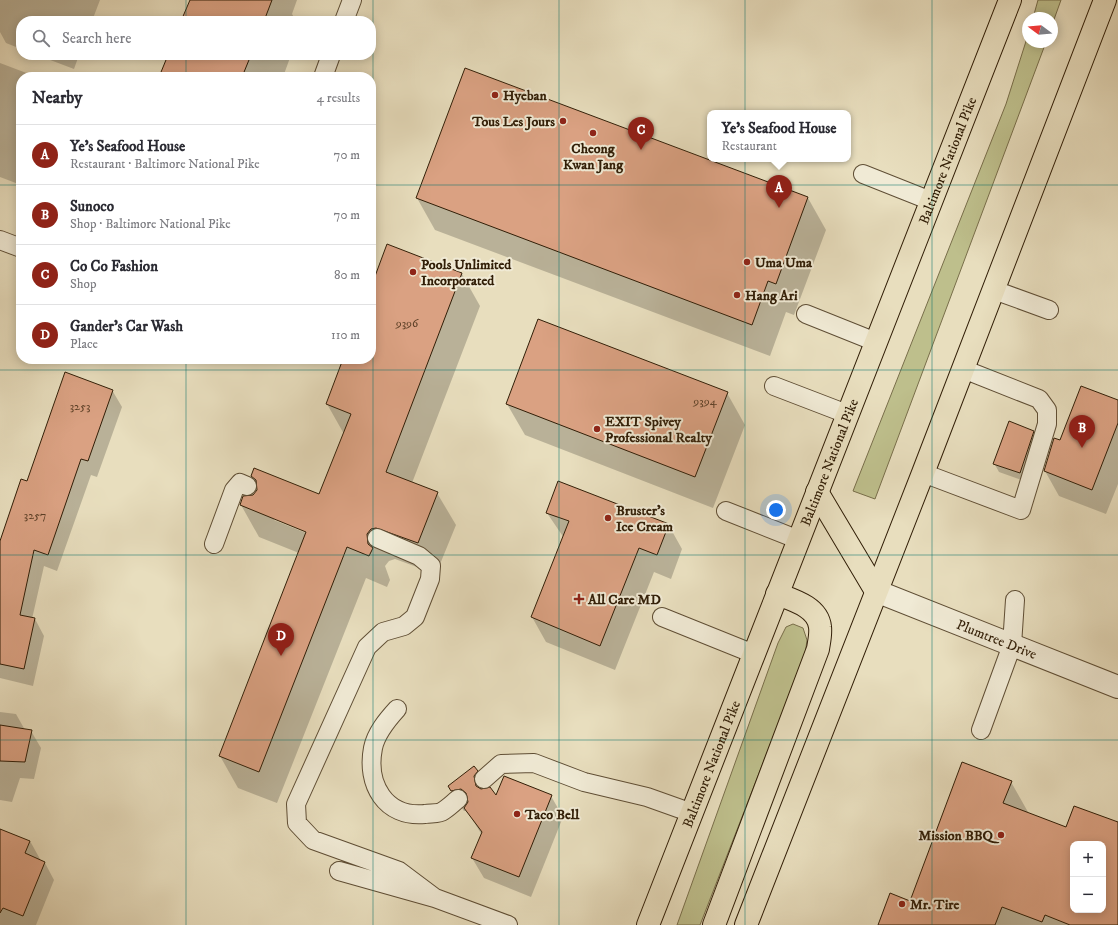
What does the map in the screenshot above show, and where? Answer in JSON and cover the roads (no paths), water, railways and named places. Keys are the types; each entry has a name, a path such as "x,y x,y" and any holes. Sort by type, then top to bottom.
{"main road":[{"name":"Baltimore National Pike","path":"648,925 1010,0"},
{"path":"746,925 994,290 1105,0"},
{"path":"817,492 876,591"},
{"path":"714,925 818,649 820,626 812,612 800,602 777,594"}],"street":[{"name":"Plumtree Drive","path":"876,591 1118,687"}],"lane":[{"path":"346,16 352,0"},
{"path":"325,72 329,60"},
{"path":"862,174 931,201"},
{"path":"0,240 16,246"},
{"path":"994,290 1049,310"},
{"path":"806,314 876,342"},
{"path":"923,472 1021,510 1047,424 1047,410 1039,399 963,368"},
{"path":"774,386 847,414"},
{"path":"214,544 234,490 240,483 247,486"},
{"path":"726,511 799,540"},
{"path":"377,538 419,556 431,566 430,579 415,617 404,626 383,632 367,646 296,804 297,823 313,840 399,871 435,898"},
{"path":"981,730 1012,645 1015,600"},
{"path":"662,617 754,654"},
{"path":"397,709 383,726 373,747 371,769 377,790 391,806 412,815 442,812 458,800"},
{"path":"484,779 501,764 534,763 584,782 647,797 692,813"},
{"path":"339,872 435,898 508,925"}],"place":[{"name":"Hyeban","path":"495,95"},
{"name":"Tous Les Jours","path":"563,121"},
{"name":"Cheong Kwan Jang","path":"593,133"},
{"name":"Co Co Fashion","path":"641,150"},
{"name":"Ye's Seafood House","path":"779,208"},
{"name":"Uma Uma","path":"747,262"},
{"name":"Pools Unlimited Incorporated","path":"413,272"},
{"name":"Hang Ari","path":"737,295"},
{"name":"EXIT Spivey Professional Realty","path":"597,429"},
{"name":"Sunoco","path":"1082,448"},
{"name":"Bruster's Ice Cream","path":"608,518"},
{"name":"All Care MD","path":"579,599"},
{"name":"Gander's Car Wash","path":"281,656"},
{"name":"Taco Bell","path":"517,814"},
{"name":"Mission BBQ","path":"1001,835"},
{"name":"Mr. Tire","path":"902,904"}]}
